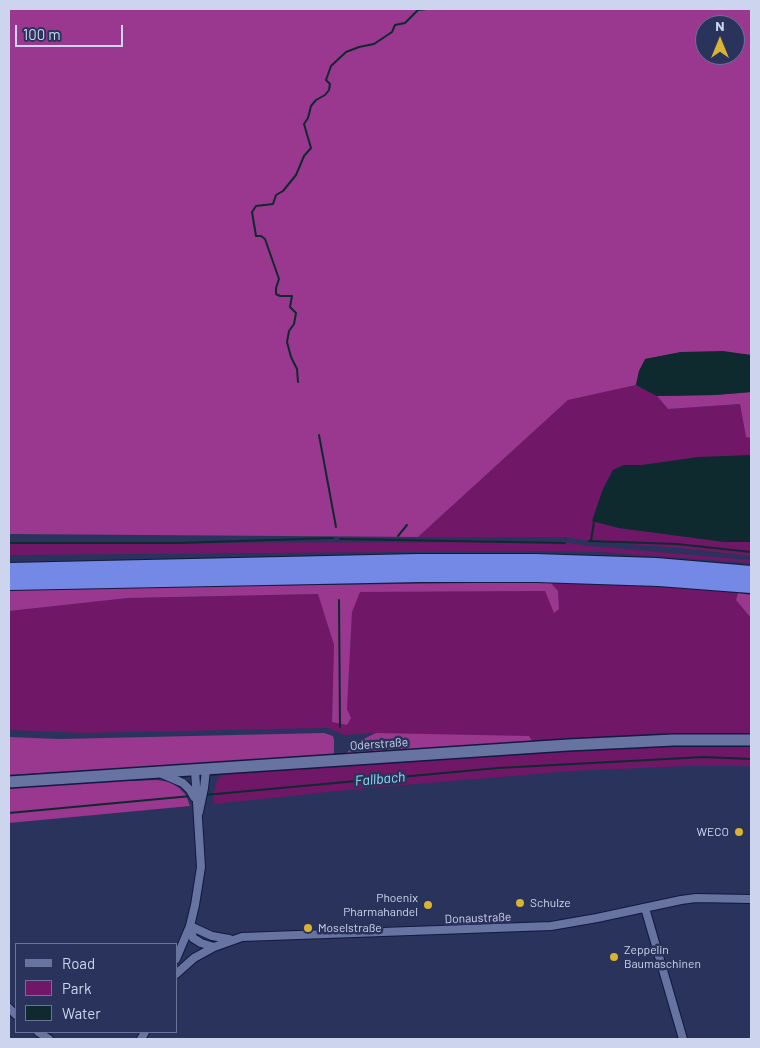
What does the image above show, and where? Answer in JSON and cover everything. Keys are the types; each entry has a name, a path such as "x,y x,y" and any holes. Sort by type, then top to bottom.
{"highway":[{"path":"9,570 419,561 536,561 656,565 751,573"},
{"path":"9,583 411,575 537,575 659,578 751,586"}],"street":[{"name":"Oderstraße","path":"9,782 616,743 674,740 751,740"},
{"path":"178,954 190,926 201,867 199,800 204,788 201,770"},
{"path":"193,789 201,770"},
{"path":"156,772 179,780 193,789 199,800"},
{"name":"Donaustraße","path":"190,926 212,936 234,939 285,935 498,929 551,926 696,898 751,899"},
{"path":"645,908 683,1039"},
{"path":"190,926 193,938 214,946"},
{"name":"Donaustraße","path":"178,972 194,958 214,946 234,939"}],"green space":[{"path":"636,385 657,396 668,409 740,404 746,437 751,438 751,455 624,465 613,470 603,489 592,521 619,528 687,537 725,542 751,542 751,556 588,541 565,537 418,537 568,400"},
{"path":"564,542 588,546 751,560 751,563 598,552 536,551 9,555 9,543"},
{"path":"550,582 659,586 738,593 736,600 751,618 751,734 676,735 533,742 376,733 344,735 328,728 83,733 9,730 9,611 128,598 319,594 334,645 332,722 351,718 347,710 352,611 360,592 545,591"},
{"path":"674,743 751,743 751,766 687,766 571,771 357,789 214,804 213,795 217,780 225,772"}],"shaded area":[{"path":"9,9 751,9 751,355 682,352 646,359 639,371 636,385 568,400 418,537 9,534"},
{"path":"751,392 751,438 746,437 740,404 668,409 657,396 715,395"},
{"path":"550,582 558,591 559,609 554,613 545,591 360,592 352,612 347,709 351,718 347,725 332,722 334,645 318,594 128,598 9,611 9,589"},
{"path":"738,593 751,595 751,618 736,600"},
{"path":"324,733 333,736 334,756 9,775 9,737 59,739"},
{"path":"376,733 529,736 533,742 345,755 355,743"},
{"path":"114,778 130,781 157,780 170,782 186,795 190,806 9,823 9,785"}],"water":[{"path":"723,351 751,355 751,392 657,396 636,385 639,371 645,359 681,352"},
{"path":"751,455 751,542 725,542 687,537 619,528 592,521 603,489 613,470 624,465 642,465 698,457"}],"waterway":[{"path":"298,382 297,369 287,342 296,313 290,307 292,296 276,294 279,279 265,239 261,236 256,236 252,212 256,206 273,204 276,195 283,191 296,175 304,156 311,148 304,124 308,118 311,106 329,90 330,84 326,80 331,66 346,52 374,44 392,32 395,25 405,23 418,10 427,9"},
{"path":"319,435 336,527"},
{"path":"591,541 594,522"},
{"path":"398,536 407,525"},
{"path":"9,543 179,543 333,538"},
{"path":"340,539 565,543"},
{"path":"589,541 677,544 751,552"},
{"path":"339,600 340,727"},
{"name":"Fallbach","path":"205,795 498,768 704,757 751,759"},
{"name":"Fallbach","path":"9,813 191,796"}],"place":[{"name":"WECO","path":"739,832"},
{"name":"Schulze","path":"520,903"},
{"name":"Phoenix Pharmahandel","path":"428,905"},
{"name":"Moselstraße","path":"308,928"},
{"name":"Zeppelin Baumaschinen","path":"614,957"}]}
